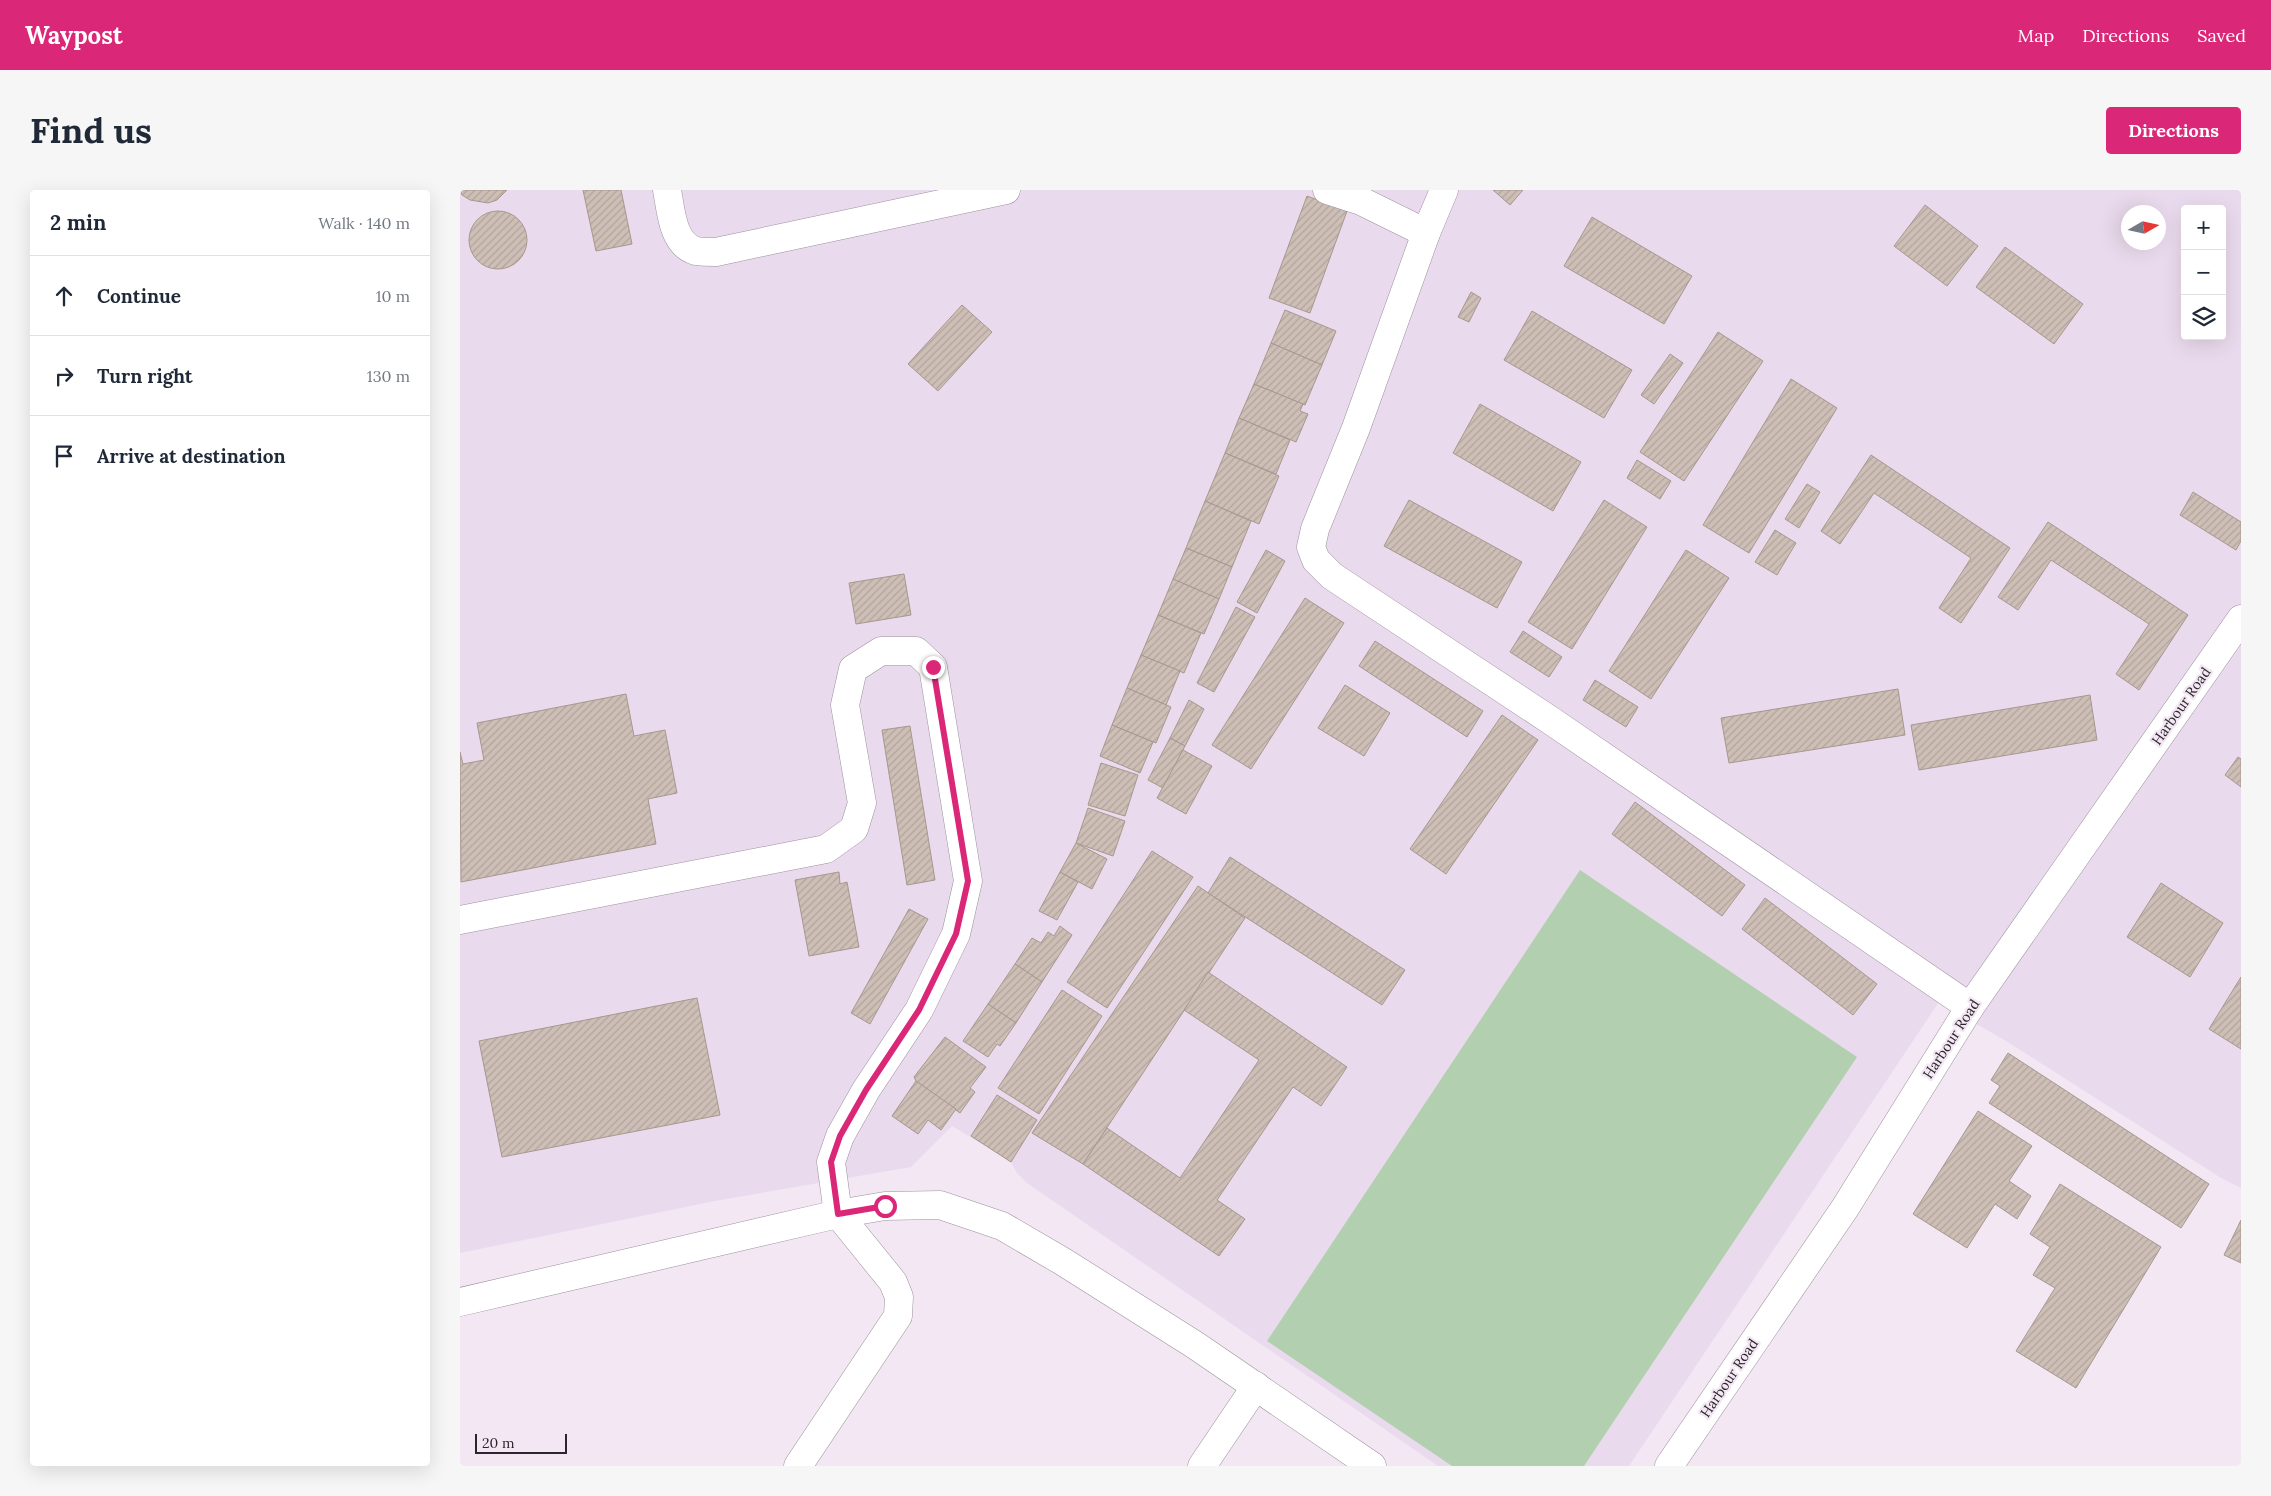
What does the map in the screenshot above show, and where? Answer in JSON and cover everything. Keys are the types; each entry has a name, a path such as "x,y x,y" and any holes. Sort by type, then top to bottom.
{"street":[{"path":"667,190 674,225 683,244 696,250 716,252 1006,190"},
{"path":"1328,190 1363,196 1426,233"},
{"path":"1444,190 1426,233 1356,428 1315,529 1311,547 1316,560 1332,576 1569,733 1970,1007"},
{"name":"Harbour Road","path":"1669,1466 1845,1208 1970,1007 2241,619"},
{"path":"460,920 826,849 854,829 862,803 845,705 853,669 881,651 916,651 933,667 968,881 956,934 919,1010 866,1090 840,1136 831,1162 838,1214 893,1282 899,1297 898,1316 798,1466"},
{"path":"460,1302 838,1214 885,1206 940,1205 1002,1226 1062,1261 1180,1335 1372,1466"},
{"path":"1202,1466 1256,1386"}],"shaded area":[{"path":"460,190 2241,190 2241,1188 2221,1178 2006,1041 1939,1002 1629,1466 1438,1466 1027,1183 1017,1173 1011,1162 952,1126 911,1167 715,1201 460,1253"}],"green space":[{"path":"1580,870 1857,1057 1584,1466 1452,1466 1267,1341"}],"building":[{"path":"460,190 507,190 497,200 488,203 470,200 462,195"},
{"path":"583,190 621,190 632,244 596,251"},
{"path":"1493,190 1523,190 1510,205"},
{"path":"1307,196 1347,211 1310,313 1269,298"},
{"path":"1925,205 1978,246 1947,286 1894,246"},
{"path":"492,211 504,211 519,219 527,234 527,246 519,261 504,269 492,269 477,261 469,246 469,234 477,219"},
{"path":"1592,217 1692,276 1664,324 1564,266"},
{"path":"2005,247 2083,304 2054,344 1976,287"},
{"path":"1471,292 1481,298 1469,322 1458,317"},
{"path":"962,305 992,332 938,391 908,364"},
{"path":"1285,310 1336,331 1322,365 1271,343"},
{"path":"1532,311 1632,370 1604,418 1504,360"},
{"path":"1718,332 1763,361 1684,481 1640,452"},
{"path":"1271,343 1322,365 1305,405 1254,384"},
{"path":"1670,354 1683,363 1654,404 1641,395"},
{"path":"1791,379 1837,408 1749,553 1703,525"},
{"path":"1254,384 1303,404 1300,411 1308,414 1296,442 1239,418"},
{"path":"1480,404 1581,462 1553,511 1453,453"},
{"path":"1239,418 1290,440 1276,474 1225,453"},
{"path":"1225,453 1279,476 1259,524 1205,501"},
{"path":"1871,455 2010,548 1961,623 1939,608 1971,558 1874,493 1840,544 1821,531"},
{"path":"1637,460 1671,481 1660,499 1627,478"},
{"path":"1807,484 1820,492 1799,528 1785,519"},
{"path":"2193,492 2241,522 2241,541 2236,550 2180,515"},
{"path":"1409,500 1522,562 1497,608 1384,546"},
{"path":"1604,500 1647,527 1572,649 1528,622"},
{"path":"1205,501 1251,521 1232,567 1186,548"},
{"path":"2048,522 2188,615 2139,690 2116,674 2149,624 2051,560 2018,610 1998,597"},
{"path":"1775,530 1796,543 1777,575 1755,562"},
{"path":"1186,548 1232,567 1219,599 1173,579"},
{"path":"1266,550 1285,561 1257,613 1237,602"},
{"path":"1686,550 1729,578 1651,699 1609,671"},
{"path":"904,574 911,615 856,624 849,583"},
{"path":"1173,579 1219,599 1204,634 1158,615"},
{"path":"1305,598 1344,623 1251,769 1212,745"},
{"path":"1236,607 1255,617 1214,692 1197,683"},
{"path":"1158,615 1201,633 1184,673 1141,655"},
{"path":"1523,631 1562,657 1549,677 1510,652"},
{"path":"1375,641 1483,711 1467,737 1359,666"},
{"path":"1141,655 1180,671 1166,705 1127,688"},
{"path":"1595,680 1638,707 1626,727 1583,700"},
{"path":"1345,685 1390,713 1364,756 1318,728"},
{"path":"1127,688 1171,707 1156,743 1112,725"},
{"path":"1898,689 1905,735 1729,763 1721,718"},
{"path":"626,694 634,736 665,730 677,793 648,799 656,844 461,882 460,752 463,764 484,760 477,723"},
{"path":"2090,695 2097,740 1919,770 1911,725"},
{"path":"1189,700 1204,709 1185,746 1170,738"},
{"path":"1502,715 1538,740 1446,874 1410,849"},
{"path":"1112,725 1153,742 1140,773 1100,756"},
{"path":"910,726 935,880 907,885 882,730"},
{"path":"1170,738 1185,746 1163,788 1148,780"},
{"path":"1183,750 1212,766 1186,814 1157,798"},
{"path":"2238,757 2241,759 2241,787 2225,775"},
{"path":"1101,763 1138,775 1125,816 1088,805"},
{"path":"1635,802 1745,885 1722,916 1612,834"},
{"path":"1088,808 1125,821 1113,856 1076,843"},
{"path":"1076,843 1107,859 1092,889 1060,872"},
{"path":"1152,851 1193,877 1107,1008 1067,982"},
{"path":"1230,857 1405,970 1382,1005 1208,893"},
{"path":"839,872 840,884 847,882 859,947 809,956 795,880"},
{"path":"1060,872 1078,882 1057,920 1039,911"},
{"path":"2161,883 2223,923 2190,977 2127,937"},
{"path":"1198,886 1245,918 1083,1164 1032,1133"},
{"path":"1765,898 1877,984 1853,1015 1742,929"},
{"path":"909,909 928,919 870,1024 851,1013"},
{"path":"1060,926 1072,935 1042,982 1015,964 1032,938 1041,943 1048,932 1054,936"},
{"path":"1015,964 1042,982 1016,1023 988,1004"},
{"path":"1208,972 1347,1067 1321,1106 1293,1087 1217,1200 1245,1219 1219,1256 1083,1164 1107,1128 1180,1178 1259,1060 1184,1010"},
{"path":"2241,977 2241,1049 2209,1029"},
{"path":"1062,990 1102,1016 1039,1114 998,1088"},
{"path":"697,998 720,1115 502,1157 479,1041"},
{"path":"988,1004 1016,1023 1000,1046 997,1044 988,1057 963,1041"},
{"path":"945,1037 986,1067 970,1088 975,1092 960,1113 916,1081 914,1077"},
{"path":"2008,1053 2209,1184 2181,1228 1989,1103 2000,1086 1991,1080"},
{"path":"916,1081 956,1109 941,1130 928,1120 918,1134 892,1116"},
{"path":"997,1095 1037,1120 1011,1162 971,1136"},
{"path":"1978,1111 2032,1146 2009,1181 2031,1196 2017,1219 1995,1204 1967,1248 1913,1214"},
{"path":"2060,1184 2161,1247 2076,1388 2016,1351 2055,1288 2033,1275 2050,1247 2030,1234"},
{"path":"2241,1220 2241,1263 2224,1255"}],"route":[{"path":"885,1206 838,1214 831,1162 840,1136 866,1090 919,1010 956,934 968,881 933,667"}]}
